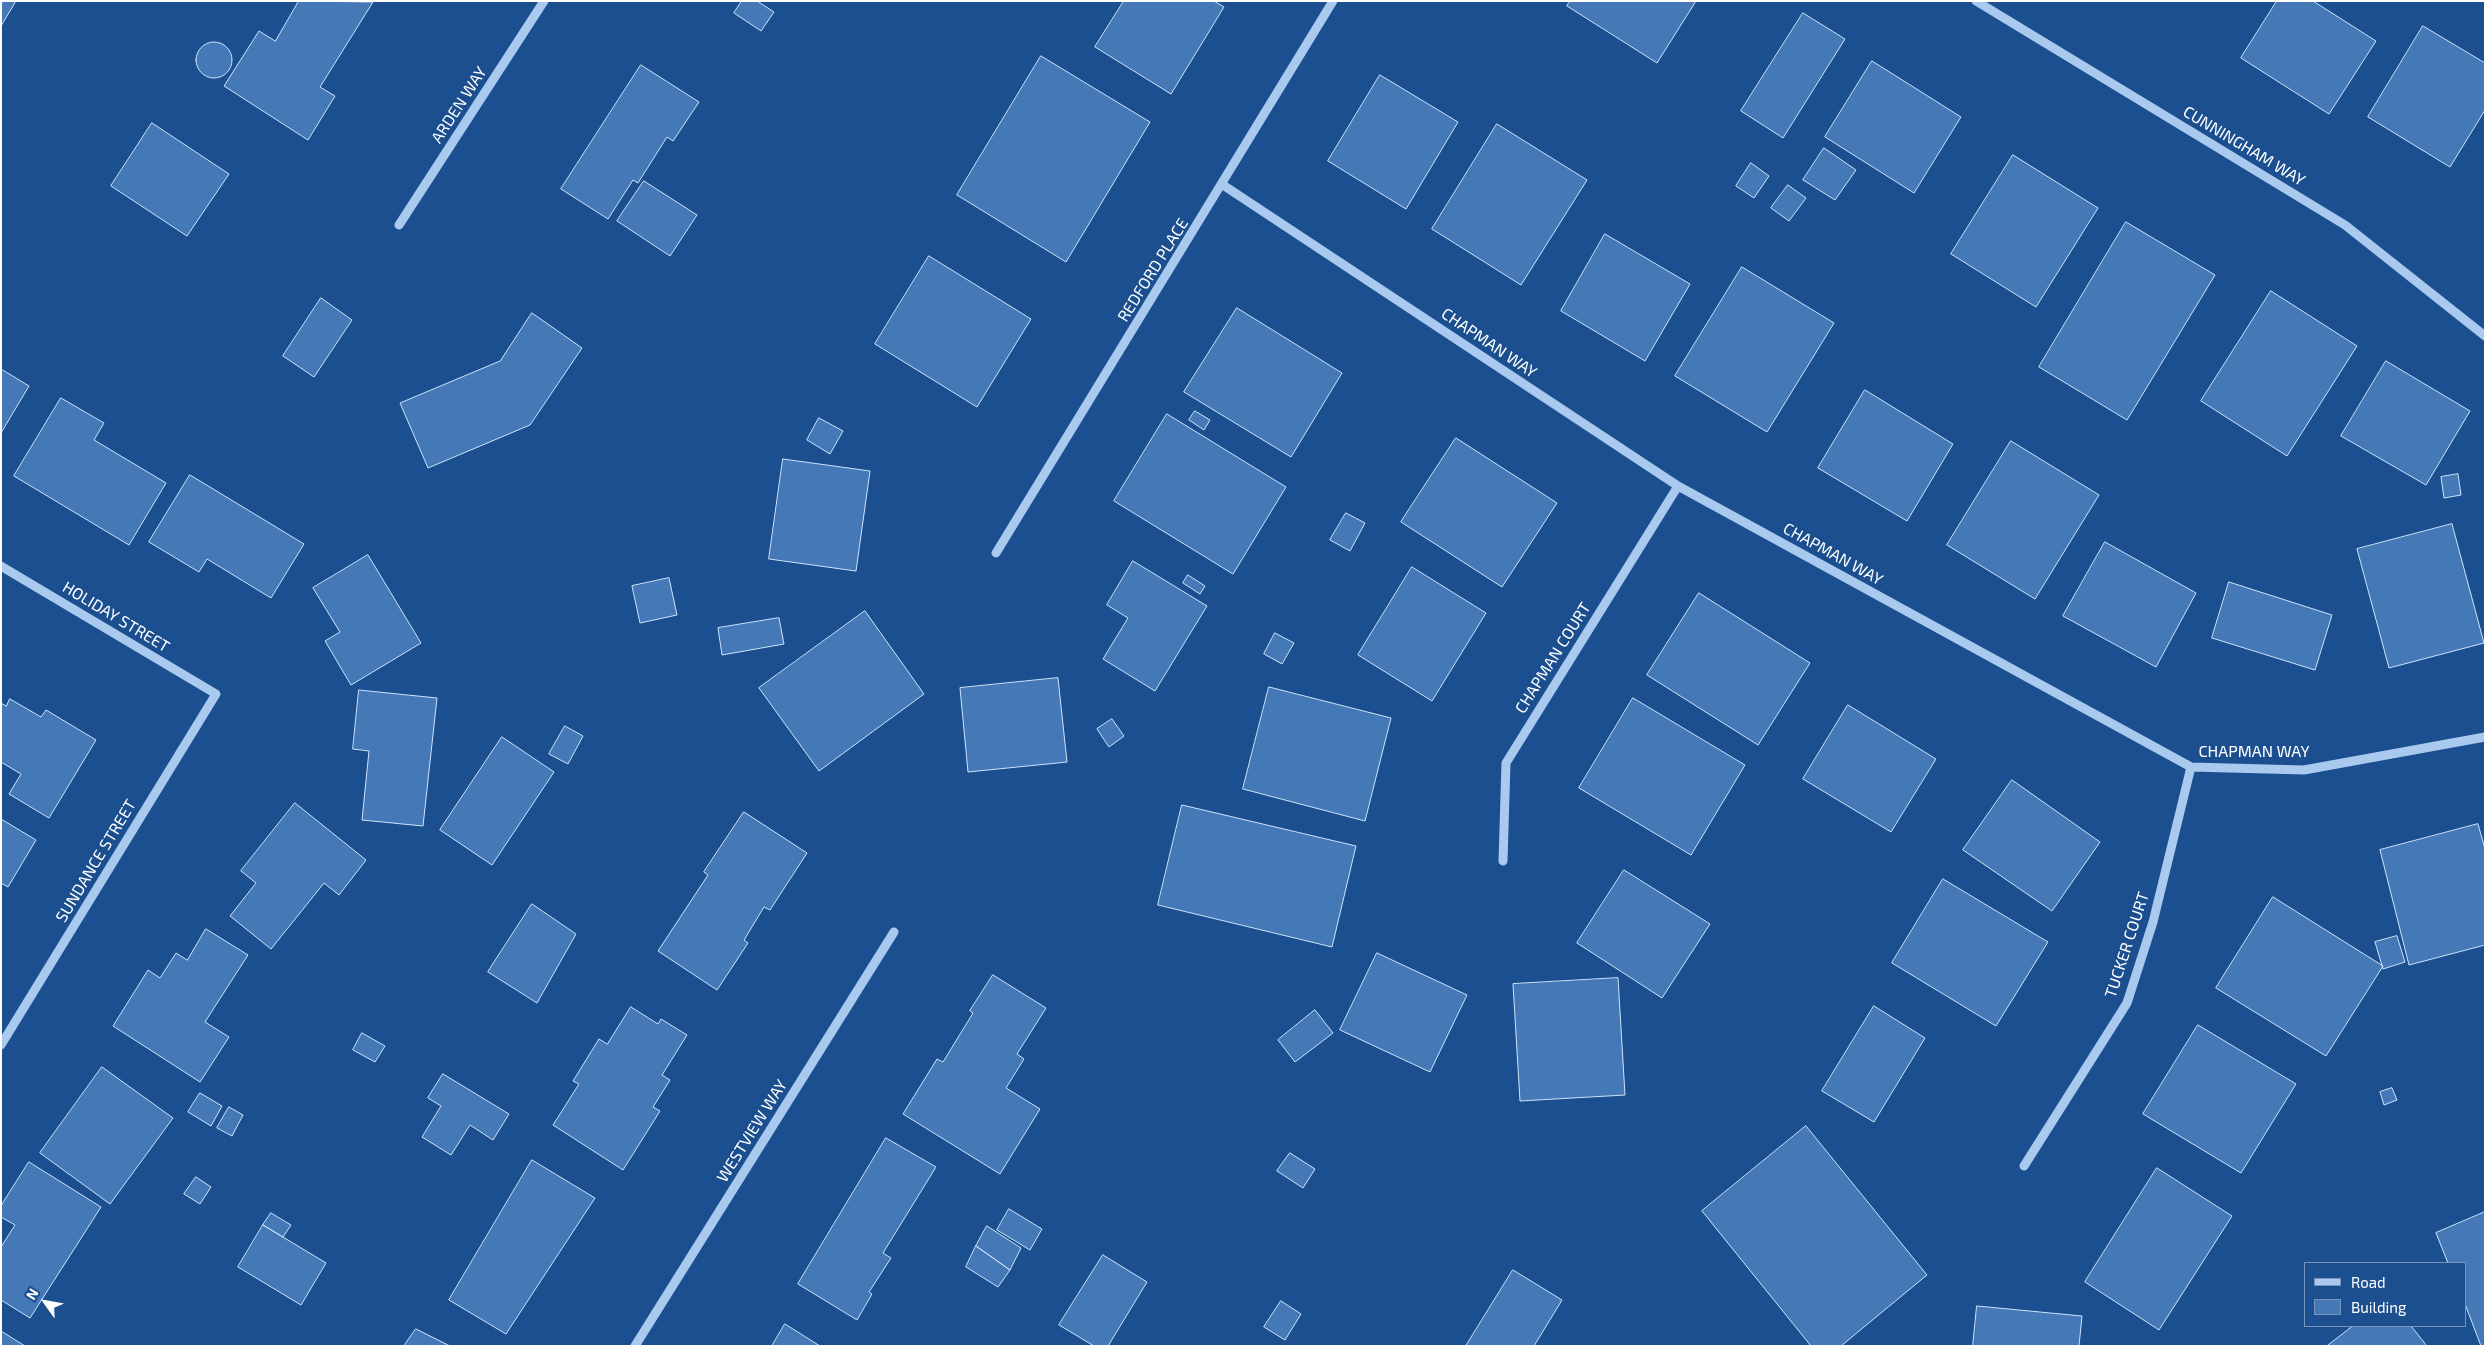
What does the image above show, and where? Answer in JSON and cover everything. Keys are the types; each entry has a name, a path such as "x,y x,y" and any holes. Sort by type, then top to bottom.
{"street":[{"name":"ARDEN WAY","path":"399,225 544,1"},
{"name":"REDFORD PLACE","path":"996,553 1223,185 1333,1"},
{"name":"CUNNINGHAM WAY","path":"1976,1 2345,225 2485,336"},
{"name":"CHAPMAN WAY","path":"1223,185 1678,486 2190,767 2304,770 2485,737"},
{"name":"CHAPMAN COURT","path":"1503,861 1506,763 1678,486"},
{"name":"HOLIDAY STREET","path":"1,566 216,694"},
{"name":"SUNDANCE STREET","path":"1,1045 216,694"},
{"name":"TUCKER COURT","path":"2024,1166 2126,1003 2153,922 2190,767"},
{"name":"WESTVIEW WAY","path":"635,1346 894,932"}],"building":[{"path":"1,1 16,1 1,26"},
{"path":"299,1 373,2 320,87 335,96 308,140 224,86 259,31 275,41"},
{"path":"742,1 757,1 774,12 761,31 734,13"},
{"path":"1124,1 1214,1 1224,7 1171,94 1095,47"},
{"path":"1570,1 1696,1 1657,63 1567,6"},
{"path":"2277,1 2313,1 2376,41 2329,114 2241,58"},
{"path":"1803,13 1845,39 1783,138 1741,111"},
{"path":"2423,26 2485,63 2485,110 2450,167 2368,117"},
{"path":"214,42 221,43 227,47 231,53 231,67 227,73 221,77 214,78 207,77 201,73 197,67 196,60 197,53 201,47 207,43"},
{"path":"1041,56 1150,122 1066,262 957,195"},
{"path":"1872,61 1961,117 1914,193 1825,137"},
{"path":"641,65 699,102 673,141 667,137 638,183 633,180 608,219 561,189"},
{"path":"1380,75 1458,122 1406,209 1328,161"},
{"path":"152,123 229,174 187,236 111,186"},
{"path":"1497,124 1587,180 1521,285 1432,229"},
{"path":"1824,148 1856,170 1835,200 1803,180"},
{"path":"2013,155 2098,208 2036,307 1951,254"},
{"path":"1751,163 1769,176 1754,198 1736,186"},
{"path":"644,181 697,215 670,256 617,221"},
{"path":"1788,185 1806,198 1789,221 1771,208"},
{"path":"2126,222 2215,275 2127,420 2039,367"},
{"path":"1605,234 1690,284 1645,361 1561,311"},
{"path":"929,256 1031,319 977,407 875,344"},
{"path":"1742,267 1834,323 1767,432 1675,376"},
{"path":"2271,291 2357,346 2287,456 2201,401"},
{"path":"321,298 352,320 314,377 283,356"},
{"path":"1237,308 1342,373 1291,457 1184,392"},
{"path":"532,313 582,348 530,425 428,468 400,403 500,361"},
{"path":"2386,361 2470,411 2426,485 2341,436"},
{"path":"1,369 29,386 1,433"},
{"path":"1865,390 1953,444 1907,521 1818,468"},
{"path":"61,398 104,423 94,440 166,483 129,545 14,476"},
{"path":"1195,411 1210,420 1204,430 1189,420"},
{"path":"1167,414 1286,487 1233,574 1114,501"},
{"path":"819,418 843,431 830,454 807,440"},
{"path":"1456,438 1557,503 1502,587 1401,522"},
{"path":"2011,441 2099,495 2035,599 1947,545"},
{"path":"783,459 870,471 856,571 769,559"},
{"path":"2458,474 2461,495 2444,498 2441,477"},
{"path":"190,475 304,544 271,598 207,559 199,572 149,542"},
{"path":"1346,513 1365,523 1350,551 1330,540"},
{"path":"2452,524 2484,643 2389,668 2357,549"},
{"path":"2105,542 2196,593 2156,667 2063,616"},
{"path":"368,555 421,643 351,685 325,641 340,632 313,588"},
{"path":"1133,561 1207,606 1155,691 1103,659 1128,618 1107,605"},
{"path":"1412,567 1486,613 1432,701 1358,655"},
{"path":"1188,575 1205,586 1200,594 1183,583"},
{"path":"669,578 677,615 640,623 632,586"},
{"path":"2229,582 2332,615 2315,670 2212,638"},
{"path":"1699,593 1810,663 1758,745 1647,675"},
{"path":"865,611 924,694 819,771 759,688"},
{"path":"779,618 784,644 722,655 718,628"},
{"path":"1275,633 1294,643 1282,664 1264,654"},
{"path":"1058,678 1067,762 968,772 960,688"},
{"path":"1269,687 1391,718 1365,821 1243,789"},
{"path":"359,690 437,698 423,826 362,820 369,751 353,749"},
{"path":"1633,698 1745,765 1691,855 1579,788"},
{"path":"10,699 41,717 46,710 96,740 49,818 9,794 21,774 1,762 1,703 6,706"},
{"path":"1848,705 1936,759 1891,832 1803,779"},
{"path":"1112,719 1124,736 1109,747 1097,729"},
{"path":"565,726 583,736 568,764 549,754"},
{"path":"502,737 554,772 492,865 440,830"},
{"path":"2012,780 2100,842 2052,911 1963,850"},
{"path":"295,803 366,860 339,895 324,883 271,949 230,916 256,883 241,871"},
{"path":"1182,805 1356,846 1332,947 1158,905"},
{"path":"744,812 807,853 770,910 764,907 744,940 748,943 717,990 658,951 708,875 704,872"},
{"path":"1,819 36,840 8,887 1,883"},
{"path":"2478,824 2485,849 2485,945 2409,965 2380,850"},
{"path":"1624,870 1710,924 1662,998 1577,943"},
{"path":"1943,879 2048,942 1996,1026 1892,963"},
{"path":"2273,897 2383,966 2326,1056 2216,988"},
{"path":"532,904 576,934 537,1003 488,972"},
{"path":"206,929 248,955 205,1022 229,1037 200,1082 113,1026 148,970 160,978 176,953 187,960"},
{"path":"2397,936 2405,962 2383,969 2375,942"},
{"path":"1377,953 1467,995 1430,1072 1340,1030"},
{"path":"993,975 1046,1008 1017,1054 1024,1059 1006,1088 1040,1109 1000,1174 903,1114 937,1059 943,1062 973,1013 970,1011"},
{"path":"1618,978 1625,1095 1520,1101 1513,984"},
{"path":"1874,1006 1925,1038 1874,1122 1822,1091"},
{"path":"631,1007 658,1024 661,1019 687,1035 662,1075 670,1080 653,1107 660,1111 623,1170 553,1125 579,1084 573,1081 599,1039 607,1044"},
{"path":"1315,1010 1333,1033 1295,1062 1278,1040"},
{"path":"2198,1025 2296,1084 2241,1173 2143,1114"},
{"path":"362,1033 385,1046 375,1062 353,1050"},
{"path":"102,1067 173,1118 110,1204 40,1153"},
{"path":"443,1074 509,1114 493,1140 470,1125 451,1155 422,1137 441,1106 428,1098"},
{"path":"2392,1088 2397,1100 2384,1105 2380,1092"},
{"path":"200,1093 222,1106 211,1126 188,1112"},
{"path":"229,1107 243,1115 232,1136 217,1128"},
{"path":"1806,1126 1927,1275 1841,1346 1811,1346 1702,1211"},
{"path":"886,1138 936,1167 883,1253 891,1258 869,1292 872,1294 857,1320 798,1284"},
{"path":"1290,1153 1315,1169 1303,1188 1277,1171"},
{"path":"532,1160 595,1198 506,1334 449,1300"},
{"path":"29,1162 101,1207 30,1318 1,1300 1,1247 15,1225 1,1217 1,1206"},
{"path":"2157,1168 2232,1216 2159,1330 2085,1282"},
{"path":"196,1177 211,1187 200,1204 184,1194"},
{"path":"1009,1209 1042,1229 1030,1250 997,1230"},
{"path":"2485,1212 2485,1346 2481,1346 2466,1307 2466,1262 2448,1262 2436,1233"},
{"path":"271,1213 291,1225 283,1237 263,1225"},
{"path":"263,1225 326,1263 301,1305 238,1267"},
{"path":"987,1226 1021,1248 1010,1270 976,1246"},
{"path":"976,1246 1010,1270 998,1287 966,1267"},
{"path":"1103,1255 1147,1282 1108,1346 1094,1346 1059,1325"},
{"path":"1513,1270 1562,1300 1534,1346 1466,1346"},
{"path":"1281,1301 1301,1314 1285,1340 1264,1327"},
{"path":"1977,1306 2082,1316 2079,1346 1973,1346"},
{"path":"785,1324 820,1346 772,1346"},
{"path":"2352,1327 2412,1327 2427,1346 2327,1346"},
{"path":"416,1329 450,1346 404,1346"},
{"path":"1,1331 25,1346 1,1346"}]}
